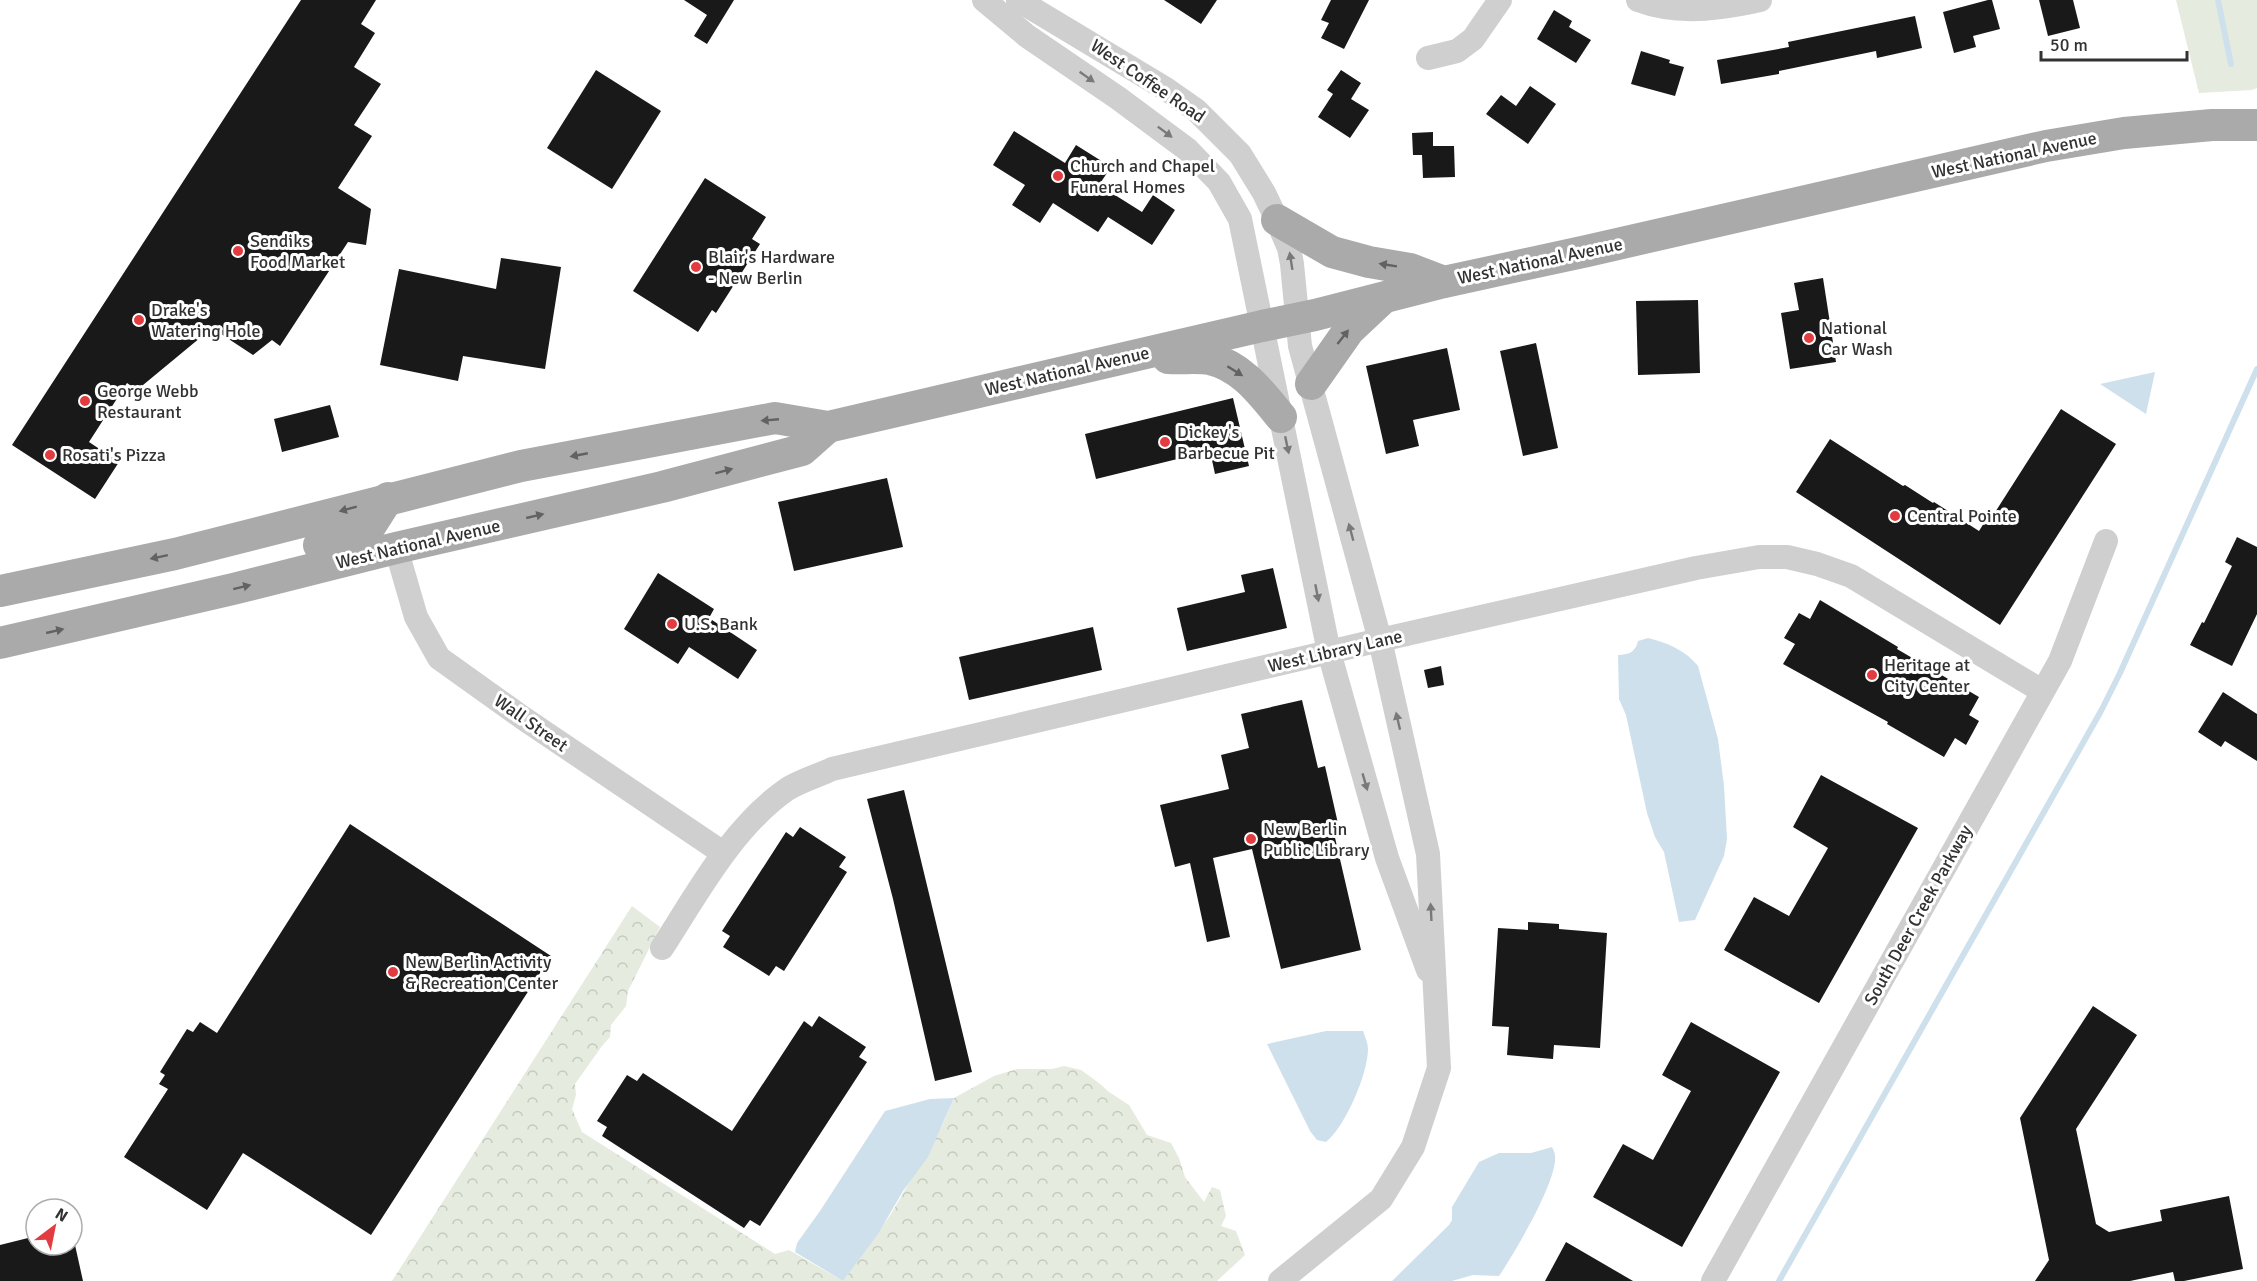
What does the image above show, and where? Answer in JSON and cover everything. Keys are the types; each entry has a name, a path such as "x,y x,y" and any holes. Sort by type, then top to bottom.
{"main road":[{"name":"West National Avenue","path":"0,591 175,554 388,498 503,471 678,435 775,418 828,427 1296,320 1444,282 2046,146 2124,134 2212,125 2257,125"},
{"path":"1277,220 1332,252 1349,258 1410,269 1444,282"},
{"path":"1311,384 1349,330 1384,297"},
{"path":"1116,360 1210,359 1226,365 1246,378 1258,388 1281,417"},
{"name":"West National Avenue","path":"0,643 662,487 802,450 828,427"},
{"path":"396,548 405,520 414,510 492,489 498,485 503,471"},
{"path":"388,498 396,548"},
{"path":"279,578 290,555 295,551 361,534 369,528 388,498"}],"street":[{"name":"West Coffee Road","path":"984,0 1027,36 1188,150 1213,175 1240,219 1329,652 1387,858 1436,992"},
{"name":"West Coffee Road","path":"1018,0 1045,6 1196,110 1240,154 1264,193 1277,220 1289,248 1292,264 1300,346 1380,640 1428,854 1439,1068 1413,1147 1381,1199 1280,1281"},
{"path":"1428,58 1457,51 1473,39 1500,0"},
{"path":"1638,0 1671,9 1699,10 1760,0"},
{"path":"1027,36 1045,6"},
{"name":"South Deer Creek Parkway","path":"1713,1281 2060,661 2106,541"},
{"name":"Wall Street","path":"396,548 416,617 439,658 523,718 723,853"},
{"name":"West Library Lane","path":"666,941 723,853 752,821 787,789 832,769 1380,640 1696,568 1759,556 1787,557 1851,576 2043,692"}],"green space":[{"path":"2176,0 2257,0 2257,88 2199,93"},
{"path":"632,906 660,927 628,991 626,1006 611,1025 610,1037 575,1084 576,1095 572,1109 582,1132 775,1254 789,1250 843,1281 392,1281"},
{"path":"1064,1066 1081,1070 1129,1105 1147,1135 1171,1143 1185,1177 1204,1202 1212,1187 1220,1190 1226,1216 1221,1226 1236,1231 1245,1255 1217,1281 843,1281 891,1214 942,1126 954,1098 994,1076 1017,1069 1052,1069"}],"water":[{"path":"2155,372 2146,414 2100,384"},
{"path":"1648,638 1676,648 1698,666 1718,739 1727,839 1724,856 1695,920 1679,922 1664,852 1655,837 1647,813 1626,715 1619,699 1618,655 1631,652 1638,641"},
{"path":"1326,1031 1363,1031 1368,1049 1360,1085 1348,1113 1326,1142 1317,1140 1310,1131 1267,1044"},
{"path":"954,1098 928,1157 903,1191 878,1234 843,1281 795,1252 797,1243 885,1111 930,1099"},
{"path":"1552,1147 1555,1156 1550,1182 1534,1217 1499,1276 1473,1275 1452,1281 1392,1281 1449,1225 1452,1220 1452,1207 1479,1162 1499,1153 1531,1153"}],"building":[{"name":"Sendiks Food Market","path":"301,0 376,0 361,24 375,33 354,67 381,84 354,125 372,136 338,188 371,209 366,245 348,242 280,346 272,340 253,355 212,328 137,390 127,383 89,442 119,462 95,499 12,445"},
{"path":"684,0 734,0 707,44 694,36 707,15"},
{"path":"1164,0 1217,0 1201,24"},
{"path":"1331,0 1369,0 1344,49 1321,38 1329,23 1321,20"},
{"path":"1992,0 2000,29 1973,36 1976,47 1954,53 1943,12"},
{"path":"2039,0 2073,0 2080,28 2048,36"},
{"path":"1554,10 1572,21 1569,27 1591,40 1576,63 1537,39"},
{"path":"1915,16 1922,48 1877,58 1876,51 1779,71 1779,74 1721,84 1717,60 1789,47 1788,42"},
{"path":"1641,51 1684,67 1675,96 1631,84"},
{"path":"596,70 661,111 612,189 547,148"},
{"path":"1341,70 1361,83 1351,99 1369,110 1350,138 1318,117 1333,94 1327,90"},
{"path":"1530,86 1556,104 1528,144 1486,114 1501,95 1516,106"},
{"name":"Church and Chapel Funeral Homes","path":"1014,131 1065,163 1076,145 1111,167 1099,185 1142,212 1153,195 1175,210 1152,245 1108,217 1098,232 1053,203 1040,223 1012,205 1025,185 993,165"},
{"path":"1433,132 1433,146 1454,146 1455,177 1423,178 1422,155 1413,155 1412,133"},
{"name":"Blair's Hardware - New Berlin","path":"705,178 766,217 752,239 760,244 716,313 712,310 698,332 633,291"},
{"path":"501,258 561,267 545,369 463,356 458,381 380,365 399,269 496,289"},
{"name":"National Car Wash","path":"1823,278 1836,362 1790,369 1781,313 1799,310 1794,283"},
{"path":"1698,300 1700,373 1638,375 1636,301"},
{"path":"1536,343 1558,448 1523,456 1500,351"},
{"path":"1447,348 1460,410 1413,420 1419,446 1386,454 1366,366"},
{"name":"Dickey's Barbecue Pit","path":"1233,398 1249,466 1215,474 1210,451 1096,479 1085,434"},
{"path":"330,405 339,437 282,452 274,419"},
{"name":"Central Pointe","path":"2061,409 2116,444 2000,625 1796,492 1830,439 1979,531 1989,515 1992,517"},
{"path":"887,478 903,547 794,571 778,502"},
{"path":"2237,537 2257,547 2257,614 2232,666 2190,645 2202,622 2204,623 2232,566 2225,562"},
{"path":"1273,568 1287,628 1187,651 1177,608 1245,592 1241,575"},
{"name":"U.S. Bank","path":"658,573 714,609 709,618 757,650 738,679 689,647 678,664 624,629"},
{"name":"Heritage at City Center","path":"1820,600 1979,697 1969,715 1979,721 1966,745 1955,738 1944,757 1887,724 1888,722 1783,664 1795,644 1784,638 1799,613 1810,619"},
{"path":"1093,627 1102,670 969,700 959,657"},
{"path":"1441,666 1444,685 1428,688 1424,670"},
{"path":"2223,692 2257,714 2257,761 2225,741 2221,747 2198,732"},
{"name":"New Berlin Public Library","path":"1302,700 1318,768 1325,766 1339,828 1333,829 1361,950 1281,969 1252,849 1213,858 1230,937 1207,942 1190,863 1175,867 1160,805 1229,789 1221,755 1249,748 1241,714"},
{"path":"1821,775 1918,828 1819,1003 1724,950 1754,897 1789,916 1828,848 1793,827"},
{"path":"904,790 972,1072 935,1081 893,899 867,799"},
{"path":"350,824 551,956 371,1235 243,1153 207,1210 124,1157 168,1089 159,1084 165,1075 160,1072 187,1029 193,1032 200,1022 217,1033"},
{"path":"800,827 846,857 839,867 847,872 784,971 776,966 769,976 723,947 730,936 722,931 786,832 793,837"},
{"path":"1528,922 1559,924 1559,929 1607,933 1600,1048 1554,1045 1553,1059 1507,1055 1509,1027 1492,1026 1498,928 1528,930"},
{"path":"2093,1006 2137,1035 2076,1129 2096,1224 2109,1232 2162,1221 2160,1210 2229,1196 2243,1269 2184,1281 2175,1281 2173,1272 2130,1281 2035,1281 2049,1260 2020,1118"},
{"path":"819,1016 866,1047 859,1057 867,1062 760,1226 750,1220 744,1228 602,1136 607,1127 597,1121 627,1075 637,1081 643,1073 732,1131 804,1021 812,1027"},
{"path":"1691,1022 1780,1072 1682,1247 1593,1197 1623,1144 1653,1160 1691,1091 1662,1075"},
{"path":"24,1239 24,1257 78,1257 83,1281 0,1281 0,1245"},
{"path":"1566,1242 1633,1281 1545,1281"}],"waterway":[{"path":"2218,0 2231,64"},
{"path":"1779,1281 2101,711 2257,369"}],"place":[{"name":"Church and Chapel Funeral Homes","path":"1058,176"},
{"name":"Sendiks Food Market","path":"238,251"},
{"name":"Blair's Hardware - New Berlin","path":"696,267"},
{"name":"Drake's Watering Hole","path":"139,320"},
{"name":"National Car Wash","path":"1809,338"},
{"name":"George Webb Restaurant","path":"85,401"},
{"name":"Dickey's Barbecue Pit","path":"1165,442"},
{"name":"Rosati's Pizza","path":"50,455"},
{"name":"Central Pointe","path":"1895,516"},
{"name":"U.S. Bank","path":"672,624"},
{"name":"Heritage at City Center","path":"1872,675"},
{"name":"New Berlin Public Library","path":"1251,839"},
{"name":"New Berlin Activity & Recreation Center","path":"393,972"}]}
